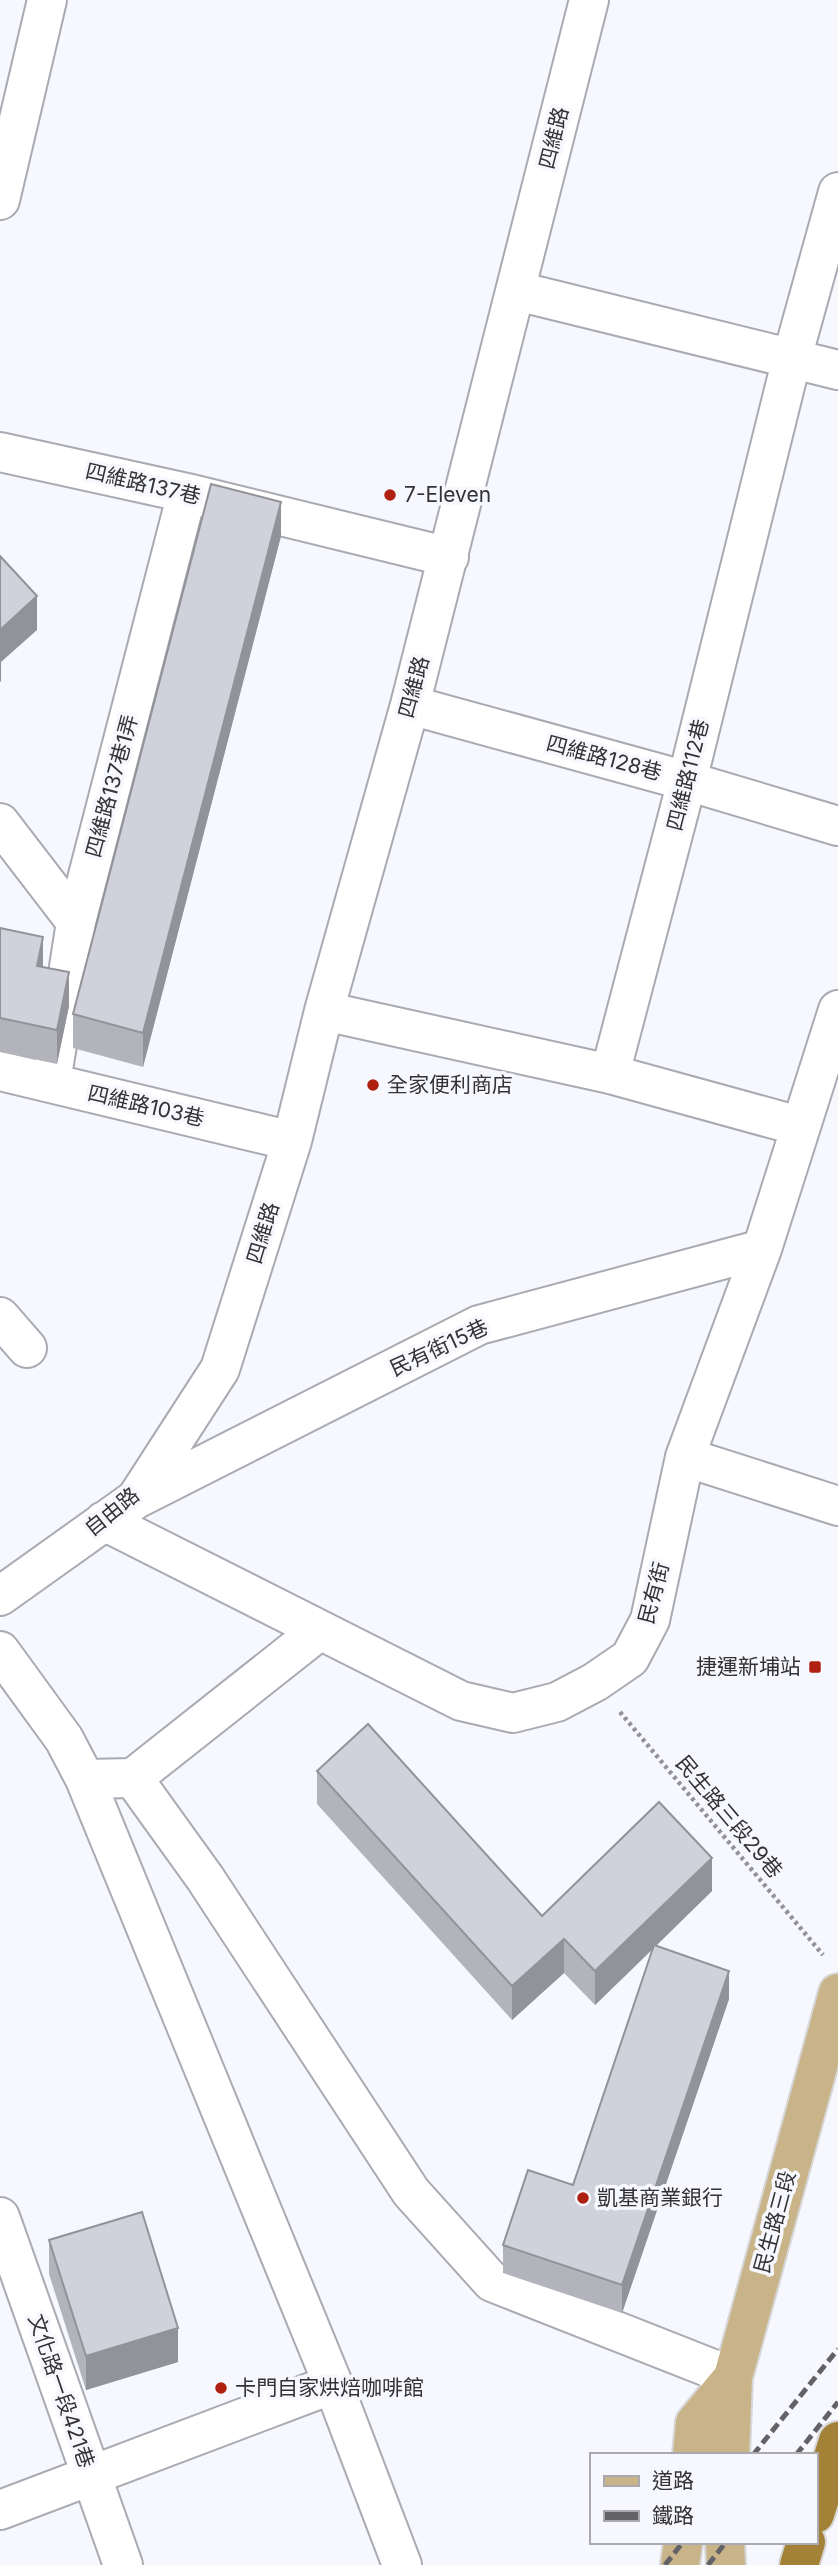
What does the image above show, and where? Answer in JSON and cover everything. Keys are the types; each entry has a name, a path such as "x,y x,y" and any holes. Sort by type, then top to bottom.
{"highway":[{"path":"817,2508 838,2441"},
{"path":"799,2565 805,2544"}],"main road":[{"name":"民生路三段","path":"730,2453 733,2377 834,1978"},
{"path":"692,2453 695,2423 733,2377"},
{"path":"680,2565 683,2544"},
{"path":"724,2544 726,2565"}],"street":[{"path":"0,200 47,0"},
{"name":"四維路","path":"220,1369 292,1140 324,1011 410,705 589,0"},
{"name":"四維路112巷","path":"610,1074 687,780 792,358 838,192"},
{"path":"517,290 838,370"},
{"name":"四維路137巷","path":"0,452 187,493 449,557"},
{"name":"四維路137巷1弄","path":"51,1083 76,922 187,493"},
{"name":"四維路128巷","path":"410,705 687,780 838,826"},
{"path":"0,823 76,922"},
{"name":"民有街","path":"104,1521 461,1701 513,1713 558,1702 595,1682 630,1658 650,1620 685,1457 762,1250 799,1126 838,1010"},
{"path":"324,1011 610,1074 799,1126"},
{"name":"四維路103巷","path":"0,1071 292,1140"},
{"name":"民有街15巷","path":"136,1499 479,1325 762,1250"},
{"path":"0,1317 27,1348"},
{"name":"自由路","path":"0,1596 136,1499 220,1369"},
{"path":"685,1457 838,1506"},
{"path":"85,1779 133,1778 320,1630"},
{"path":"0,1651 64,1739 85,1779 333,2384 402,2565"},
{"path":"133,1778 205,1878 411,2192 492,2282 733,2377"},
{"name":"文化路一段421巷","path":"0,2217 123,2565"},
{"path":"0,2510 333,2384"}],"path":[{"name":"民生路三段29巷","path":"595,1682 834,1978"}],"building":[{"path":"211,484 281,502 143,1033 73,1014"},
{"path":"0,556 37,596 0,630"},
{"path":"0,928 43,937 37,966 69,972 57,1030 0,1018"},
{"path":"368,1724 542,1916 659,1802 712,1858 595,1971 564,1939 512,1986 317,1771"},
{"path":"654,1945 729,1971 622,2285 503,2245 528,2170 573,2185"},
{"path":"142,2212 178,2328 86,2356 49,2240"}],"railway":[{"path":"755,2453 838,2349"},
{"path":"798,2453 838,2402"},
{"path":"665,2565 681,2544"},
{"path":"708,2565 724,2544"}],"place":[{"name":"7-Eleven","path":"390,495"},
{"name":"全家便利商店","path":"373,1085"},
{"name":"捷運新埔站","path":"815,1667"},
{"name":"凱基商業銀行","path":"583,2198"},
{"name":"卡門自家烘焙咖啡館","path":"221,2388"}]}
